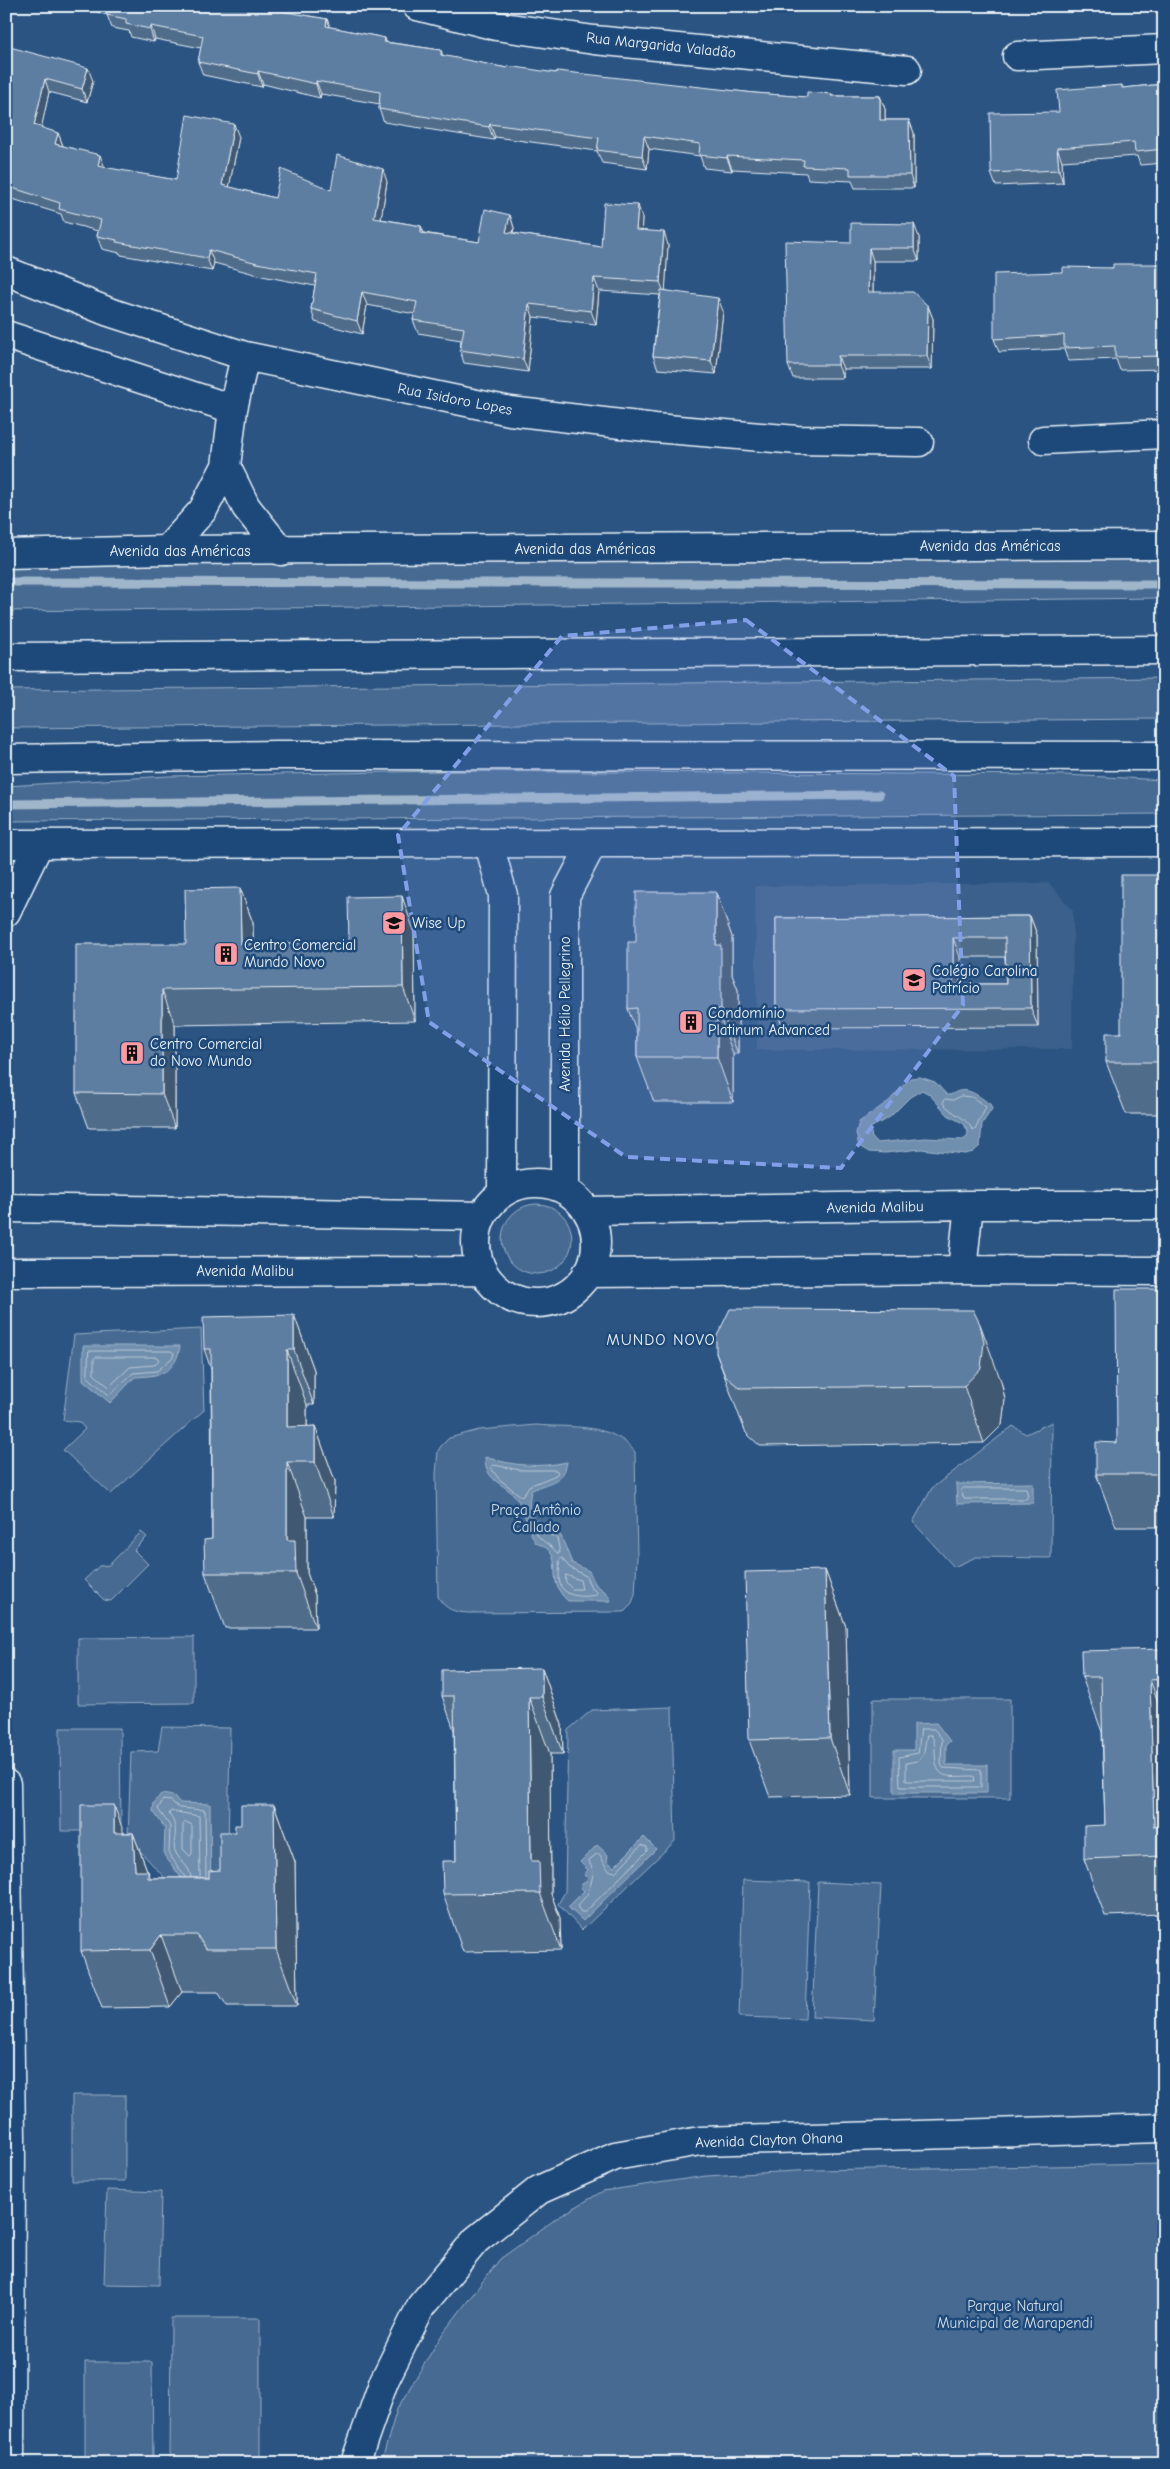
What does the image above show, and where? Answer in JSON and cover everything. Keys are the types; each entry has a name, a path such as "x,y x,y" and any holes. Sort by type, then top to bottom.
{"main road":[{"name":"Rua Margarida Valadão","path":"417,6 496,26 594,40 907,70"},
{"path":"1017,56 1164,49"},
{"name":"Rua Isidoro Lopes","path":"6,272 109,312 245,356 510,411 655,428 797,440 919,442"},
{"path":"6,335 232,409"},
{"path":"167,550 203,510 226,466 232,409 245,356"},
{"path":"1043,440 1164,434"},
{"path":"226,466 246,507 281,551"},
{"name":"Avenida das Américas","path":"6,554 167,550 281,551 1164,545"},
{"path":"6,645 33,657"},
{"path":"6,657 1164,650"},
{"path":"6,760 276,755 1164,756"},
{"path":"6,844 1164,842"},
{"path":"6,912 39,844"},
{"path":"489,844 504,895 502,1193"},
{"name":"Avenida Hélio Pellegrino","path":"565,1190 566,896 592,844"},
{"path":"535,1183 553,1185 565,1190 576,1198 587,1211 596,1236 596,1249 587,1273 576,1286 562,1296 538,1302 525,1301 502,1292 483,1270 476,1244 482,1216 490,1203 502,1193 518,1186 535,1183"},
{"path":"962,1270 969,1205"},
{"name":"Avenida Malibu","path":"587,1211 969,1205 1164,1205"},
{"path":"6,1208 482,1216"},
{"name":"Avenida Malibu","path":"6,1272 483,1270"},
{"path":"587,1273 962,1270 1164,1271"},
{"path":"6,1784 11,2137 10,2463"},
{"name":"Avenida Clayton Ohana","path":"355,2463 384,2381 421,2306 476,2240 539,2190 616,2156 700,2141 1164,2128"}],"highlighted area":[{"path":"746,620 954,776 963,1005 841,1168 626,1157 429,1022 398,835 562,636"}],"shaded area":[{"name":"Colégio Carolina Patrício","path":"1049,883 1073,911 1072,1049 757,1050 755,886"}],"green space":[{"path":"1164,557 1164,598 6,611 6,565"},
{"path":"1164,678 1164,719 6,728 6,690"},
{"path":"444,771 1066,775 1164,780 1164,814 6,821 6,786 168,776"},
{"path":"537,1204 550,1207 562,1214 569,1226 572,1239 569,1252 562,1264 550,1271 537,1274 524,1271 512,1264 505,1252 502,1239 505,1226 512,1214 524,1207"},
{"path":"201,1329 204,1410 111,1494 63,1450 85,1429 79,1422 63,1420 74,1335"},
{"path":"1052,1422 1051,1558 976,1557 954,1567 913,1522 932,1488 1013,1426 1026,1434"},
{"name":"Praça Antônio Callado","path":"536,1425 590,1428 603,1431 626,1442 635,1452 637,1558 635,1595 631,1605 624,1612 468,1613 451,1610 438,1597 436,1474 438,1451 449,1438 479,1430"},
{"path":"141,1532 147,1537 134,1550 148,1564 111,1601 104,1600 84,1580 99,1566 109,1565"},
{"path":"194,1637 194,1703 78,1704 78,1638"},
{"path":"873,1699 1010,1699 1010,1798 873,1798"},
{"path":"672,1707 675,1841 582,1930 558,1904 565,1892 568,1730 592,1710"},
{"path":"162,1727 230,1728 227,1920 165,1922 164,1877 128,1838 131,1752 158,1751"},
{"path":"60,1728 120,1728 121,1831 61,1831"},
{"path":"743,1880 810,1882 805,2019 739,2017"},
{"path":"818,1882 881,1885 874,2020 812,2017"},
{"path":"72,2095 125,2095 125,2181 72,2181"},
{"name":"Parque Natural Municipal de Marapendi","path":"1164,2164 1164,2463 381,2463 397,2409 443,2333 500,2259 557,2218 603,2191 706,2176 814,2170"},
{"path":"107,2190 161,2192 159,2285 104,2284"},
{"path":"171,2318 260,2318 260,2463 170,2463"},
{"path":"85,2362 152,2362 153,2463 85,2463"}],"water":[{"path":"920,1077 935,1082 947,1095 963,1090 972,1092 990,1104 992,1109 982,1124 980,1146 973,1152 965,1154 921,1149 885,1153 869,1152 859,1146 856,1133 859,1122 889,1101 910,1078","holes":["922,1090 929,1094 948,1115 964,1124 968,1132 967,1137 963,1140 925,1138 878,1143 872,1138 870,1128 890,1117 910,1097"]},
{"path":"83,1346 180,1346 175,1362 171,1367 152,1376 135,1377 110,1403 83,1380"},
{"path":"485,1457 526,1465 567,1462 559,1478 531,1491 530,1510 536,1520 561,1536 572,1563 589,1571 596,1585 607,1593 611,1601 568,1601 561,1593 557,1584 554,1560 551,1554 546,1548 536,1543 519,1502 509,1490 489,1473"},
{"path":"1033,1483 1033,1503 957,1504 956,1484"},
{"path":"936,1723 950,1741 946,1745 946,1765 987,1765 987,1793 894,1793 894,1750 914,1750 914,1724"},
{"path":"161,1794 174,1796 180,1803 210,1804 211,1909 182,1909 180,1876 164,1855 165,1828 153,1811 154,1803"},
{"path":"644,1837 656,1849 583,1921 568,1907 584,1891 580,1886 588,1879 584,1875 588,1870 580,1862 597,1845 608,1855 607,1861 614,1867"}],"building":[{"path":"109,6 271,6 270,9 327,19 326,26 385,38 384,42 441,50 441,55 507,68 508,66 556,73 557,71 807,97 807,92 832,94 831,96 880,96 880,120 909,120 910,175 850,175 850,168 803,166 804,160 727,156 727,158 699,155 700,144 644,136 642,156 597,150 599,138 490,124 489,127 379,109 380,92 316,81 316,84 258,71 258,74 198,62 203,36 151,26 150,29 126,24 126,19 107,15"},
{"path":"6,46 88,68 82,89 45,79 34,125 58,133 55,144 100,155 98,166 176,180 187,115 234,124 222,185 275,198 281,169 331,190 337,155 383,169 374,218 421,226 421,233 479,242 485,209 510,215 506,232 601,247 604,203 638,205 636,230 664,232 660,282 594,278 591,311 529,304 523,359 460,350 464,328 413,320 417,302 362,292 357,321 311,309 317,274 257,263 209,250 207,258 116,242 117,240 97,236 101,220 59,209 60,203 6,186"},
{"path":"1164,84 1164,149 1135,152 1134,142 1057,148 1059,170 991,173 990,113 1059,112 1057,90 1122,85 1122,88"},
{"path":"851,223 914,224 914,248 869,248 868,292 913,292 928,306 927,356 838,356 838,365 788,365 785,241 851,243"},
{"path":"1113,264 1164,264 1164,330 1162,330 1164,356 1115,357 1115,346 1064,348 1064,335 994,339 994,274 1063,272 1063,267 1113,268"},
{"path":"661,290 718,298 711,361 653,356"},
{"path":"1121,875 1164,875 1164,1062 1106,1062 1106,1033 1121,1033"},
{"path":"240,888 241,944 349,942 348,897 402,896 403,987 162,990 162,1094 76,1093 76,944 186,944 185,889"},
{"name":"Condomínio Platinum Advanced","path":"636,892 716,892 716,945 721,945 721,1009 717,1009 717,1057 637,1057 637,1008 628,1009 628,942 636,942"},
{"path":"1030,916 1031,1008 776,1009 776,918","holes":["953,938 1005,938 1006,984 953,984"]},
{"path":"1116,1289 1164,1289 1164,1474 1096,1474 1096,1442 1117,1443"},
{"path":"730,1309 973,1310 980,1324 984,1342 981,1368 964,1386 740,1388 725,1376 716,1353 716,1338"},
{"path":"294,1315 294,1350 287,1350 287,1427 315,1426 315,1462 287,1462 287,1540 295,1540 296,1573 205,1573 204,1540 212,1539 212,1430 211,1349 204,1349 203,1317"},
{"path":"825,1570 830,1738 749,1740 745,1572"},
{"path":"1164,1649 1164,1679 1150,1680 1154,1827 1164,1826 1164,1856 1084,1859 1084,1826 1105,1825 1101,1677 1082,1677 1081,1651"},
{"path":"542,1668 542,1697 529,1697 531,1861 539,1861 540,1893 443,1894 442,1861 456,1861 454,1696 442,1696 442,1670"},
{"path":"81,1805 114,1805 114,1833 133,1833 135,1871 148,1871 148,1878 209,1878 209,1871 220,1870 220,1832 235,1832 235,1825 241,1825 241,1805 274,1805 276,1949 206,1949 197,1935 161,1935 150,1950 81,1951"}],"waterway":[{"path":"6,582 1164,584"},
{"path":"6,804 879,795"}],"place":[{"name":"Wise Up","path":"394,923"},
{"name":"Centro Comercial Mundo Novo","path":"226,954"},
{"name":"Colégio Carolina Patrício","path":"914,980"},
{"name":"Condomínio Platinum Advanced","path":"691,1022"},
{"name":"Centro Comercial do Novo Mundo","path":"132,1053"}],"district":[{"name":"MUNDO NOVO","path":"661,1340"}]}
